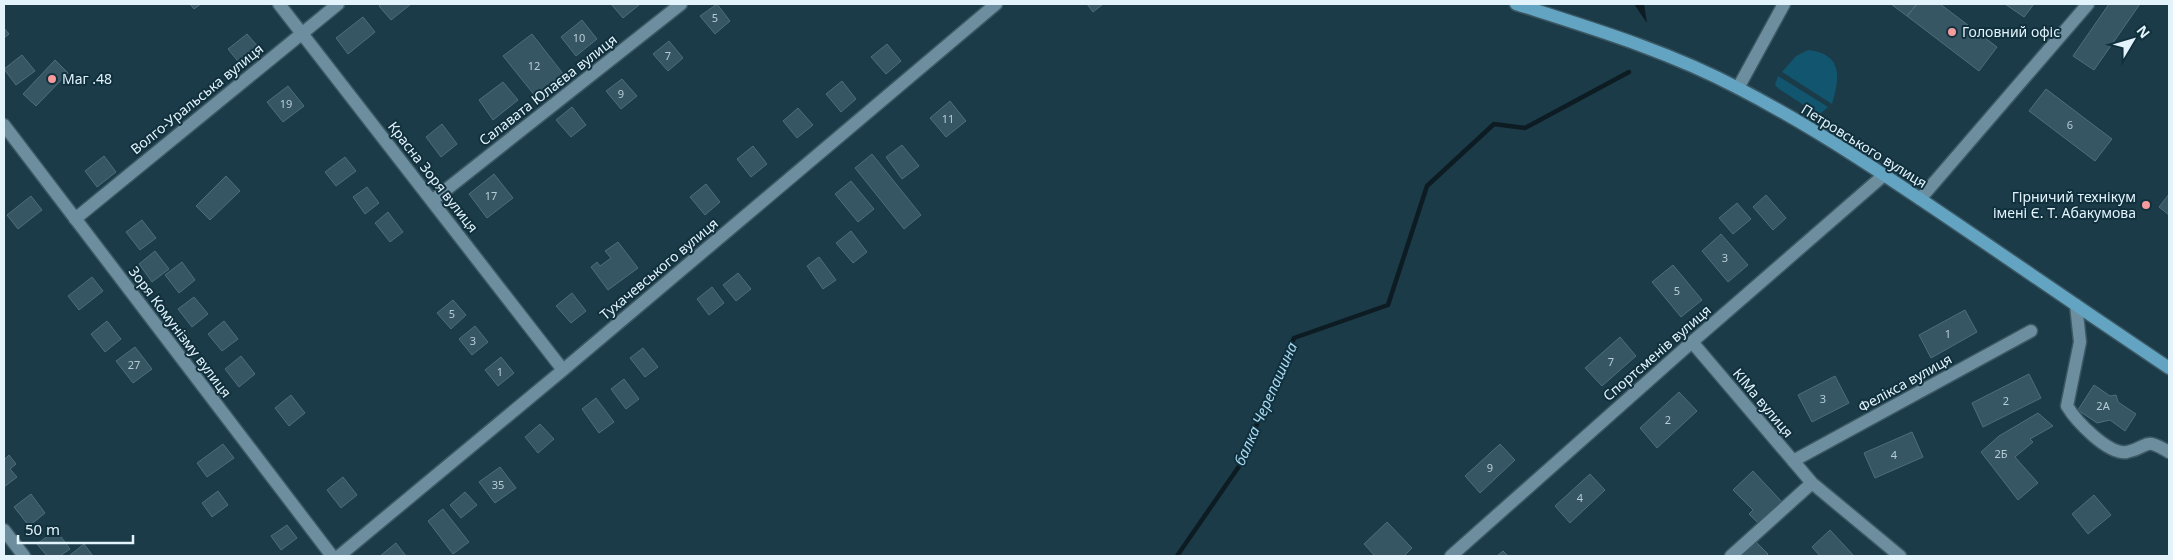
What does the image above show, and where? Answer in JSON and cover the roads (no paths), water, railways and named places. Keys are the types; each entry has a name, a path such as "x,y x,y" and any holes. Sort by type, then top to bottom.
{"main road":[{"name":"Петровського вулиця","path":"1516,4 1608,33 1676,58 1738,88 1816,132 1920,199 2169,368"}],"street":[{"name":"Красна Зоря вулиця","path":"279,4 433,200 563,370"},
{"name":"Волго-Уральська вулиця","path":"75,218 338,4"},
{"name":"Салавата Юлаєва вулиця","path":"433,200 681,4"},
{"name":"Тухачевського вулиця","path":"339,556 563,370 996,4"},
{"path":"1738,88 1784,4"},
{"path":"1920,199 2088,4"},
{"name":"Зоря Комунізму вулиця","path":"4,125 332,556"},
{"name":"Спортсменів вулиця","path":"1451,556 1692,342 1884,176"},
{"path":"2076,305 2080,342 2067,406 2073,417 2106,446 2116,452 2127,452 2144,444 2154,443 2169,452"},
{"name":"Фелікса вулиця","path":"1793,461 2031,331"},
{"name":"КІМа вулиця","path":"1692,342 1812,483 1900,556"},
{"path":"1731,556 1812,483"},
{"path":"4,530 24,556"}],"waterway":[{"name":"балка Черепашина","path":"1177,556 1242,462 1270,391 1294,338 1388,305 1427,186 1494,124 1525,128 1629,72"}],"place":[{"name":"Головний офіс","path":"1952,32"},
{"name":"Маг .48","path":"52,79"},
{"name":"Гірничий технікум імені Є. Т. Абакумова","path":"2146,205"}]}
